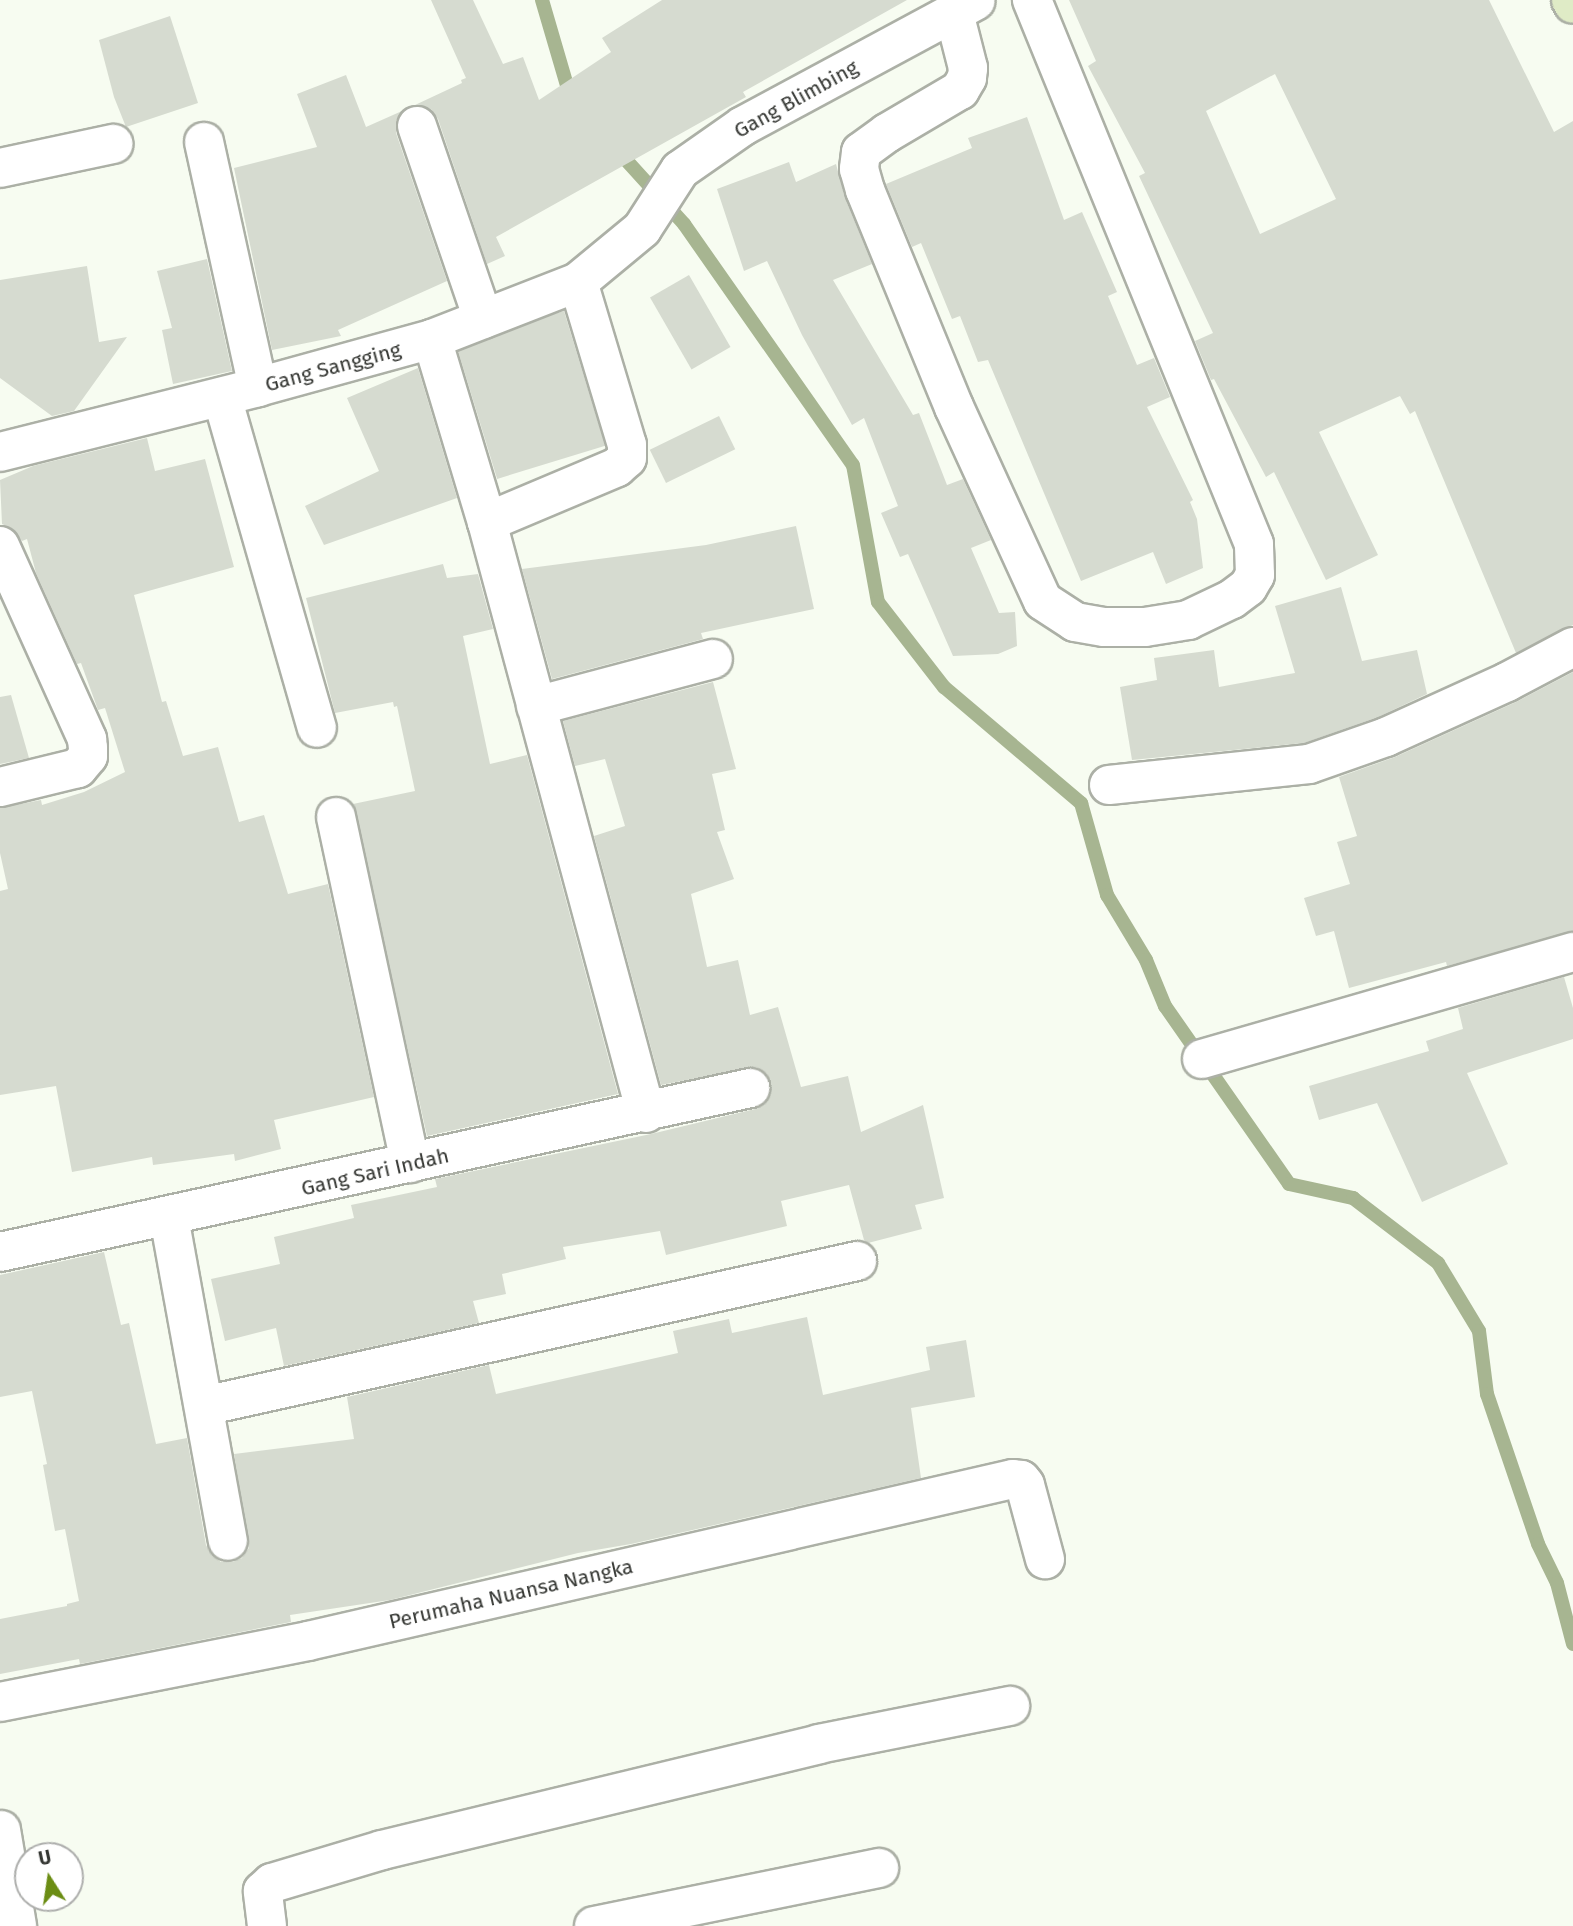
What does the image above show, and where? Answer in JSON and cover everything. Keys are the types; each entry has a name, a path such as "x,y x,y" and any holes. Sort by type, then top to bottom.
{"street":[{"path":"966,7 967,78 960,90 887,133 861,152 859,169 864,190 954,407 1043,601 1075,622 1104,627 1145,627 1188,620 1248,587 1255,575 1254,544 1032,0"},
{"name":"Gang Blimbing","path":"642,229 680,170 743,126 966,7"},
{"path":"418,126 483,318"},
{"path":"204,142 258,387"},
{"path":"0,168 113,144"},
{"name":"Gang Sangging","path":"0,452 222,397 432,340 578,282 642,229"},
{"path":"487,522 617,467 627,458 627,445 578,282"},
{"path":"432,340 487,522 646,1113"},
{"path":"222,397 317,728"},
{"path":"0,546 87,739 88,756 78,768 0,788"},
{"path":"1109,785 1310,764 1386,737 1507,682 1573,647"},
{"path":"536,706 713,659"},
{"path":"336,817 410,1163"},
{"path":"1202,1059 1573,952"},
{"name":"Gang Sari Indah","path":"0,1252 646,1113 750,1088"},
{"path":"169,1217 228,1541"},
{"path":"204,1406 857,1261"},
{"name":"Perumaha Nuansa Nangka","path":"0,1702 308,1641 1013,1479 1021,1480 1045,1559"},
{"path":"267,1926 263,1891 272,1883 382,1850 819,1744 1010,1706"},
{"path":"1,1830 17,1926"},
{"path":"594,1926 879,1868"}],"building":[{"path":"431,0 473,0 503,64 523,57 539,100 611,52 602,38 662,0 907,0 743,92 746,97 496,237 505,256 487,264 438,119 431,109 415,105 462,83 461,80 466,78"},
{"path":"1069,0 1489,0 1554,132 1573,121 1573,625 1516,653 1415,411 1410,414 1400,396 1319,432 1378,555 1326,580 1274,472 1266,477 1214,379 1211,380 1195,341 1213,333 1139,176 1145,173 1088,66 1096,61","holes":["1275,74 1336,199 1260,234 1206,111"]},
{"path":"170,16 198,103 126,127 114,97 99,40"},
{"path":"346,75 366,127 402,111 396,121 396,133 447,281 338,330 341,336 272,350 234,168 317,147 297,94"},
{"path":"1027,117 1064,220 1082,212 1117,292 1108,296 1137,365 1154,358 1170,397 1147,407 1193,500 1190,502 1197,519 1203,568 1166,584 1153,552 1081,581 988,360 978,362 960,316 952,319 921,243 912,247 886,184 972,148 968,138"},
{"path":"789,162 796,182 836,164 845,198 872,264 833,280 913,415 919,413 947,485 963,479 991,540 971,548 999,613 1015,612 1017,646 998,654 953,656 908,554 900,557 881,513 898,506 864,418 852,425 802,335 767,261 744,271 717,189"},
{"path":"207,259 232,371 173,384 162,330 172,328 157,271"},
{"path":"87,266 99,342 127,337 74,411 52,416 0,378 0,280"},
{"path":"689,275 730,347 692,369 650,298"},
{"path":"564,311 605,446 497,479 456,344"},
{"path":"418,368 457,498 324,545 305,506 379,471 347,398"},
{"path":"719,416 735,449 666,483 650,450"},
{"path":"147,438 155,471 205,459 234,567 134,595 162,702 166,701 183,756 218,747 239,822 264,815 288,894 328,884 374,1097 274,1120 281,1149 235,1161 234,1154 153,1165 152,1157 72,1172 56,1086 0,1095 0,891 8,889 0,853 0,808 41,800 42,805 84,792 125,772 105,708 98,710 81,663 77,664 36,573 27,539 22,541 13,529 2,524 0,480 33,466"},
{"path":"796,526 814,609 701,633 703,639 552,679 522,569 706,545"},
{"path":"443,564 447,578 478,574 493,629 463,636 490,764 527,755 618,1094 427,1136 353,804 415,791 397,706 394,707 393,702 335,713 306,598"},
{"path":"1341,587 1362,661 1417,650 1427,694 1378,717 1304,743 1132,760 1120,687 1157,680 1154,658 1214,650 1219,687 1295,673 1275,606"},
{"path":"1573,672 1573,931 1447,966 1446,962 1349,988 1334,931 1316,936 1304,898 1350,884 1337,842 1357,836 1339,777 1395,757 1516,702"},
{"path":"713,682 736,769 712,774 725,830 717,832 734,879 691,894 707,967 738,960 750,1015 778,1007 801,1087 848,1076 861,1132 923,1105 944,1198 915,1205 922,1229 868,1243 864,1240 849,1185 781,1201 787,1226 666,1255 660,1231 563,1247 566,1259 502,1274 506,1294 473,1301 479,1323 284,1366 276,1328 225,1341 211,1279 280,1264 274,1237 354,1218 351,1205 437,1187 435,1179 651,1134 755,1109 765,1104 771,1094 771,1083 766,1073 756,1067 661,1085 594,836 625,826 605,759 575,766 563,721"},
{"path":"11,695 29,758 0,764 0,697"},
{"path":"1564,977 1573,1008 1573,1039 1467,1073 1508,1164 1422,1202 1377,1103 1319,1120 1309,1086 1429,1051 1426,1041 1463,1029 1458,1008"},
{"path":"104,1252 121,1325 129,1323 156,1444 187,1438 206,1545 212,1556 221,1562 233,1562 242,1558 249,1548 234,1454 354,1439 347,1397 489,1365 496,1394 678,1353 673,1331 729,1319 732,1333 807,1317 823,1395 930,1370 926,1347 966,1340 975,1397 911,1408 921,1478 631,1544 578,1553 390,1600 290,1615 291,1622 80,1664 79,1659 0,1674 0,1619 67,1606 79,1601 65,1529 55,1531 43,1465 47,1464 32,1391 0,1397 0,1275"}],"waterway":[{"path":"542,0 571,99"},
{"path":"617,150 684,224 853,465 878,602 944,687 1081,803 1107,895 1146,960 1165,1006 1289,1184 1353,1198 1438,1263 1479,1331 1487,1394 1538,1544 1557,1583 1573,1644"}]}
